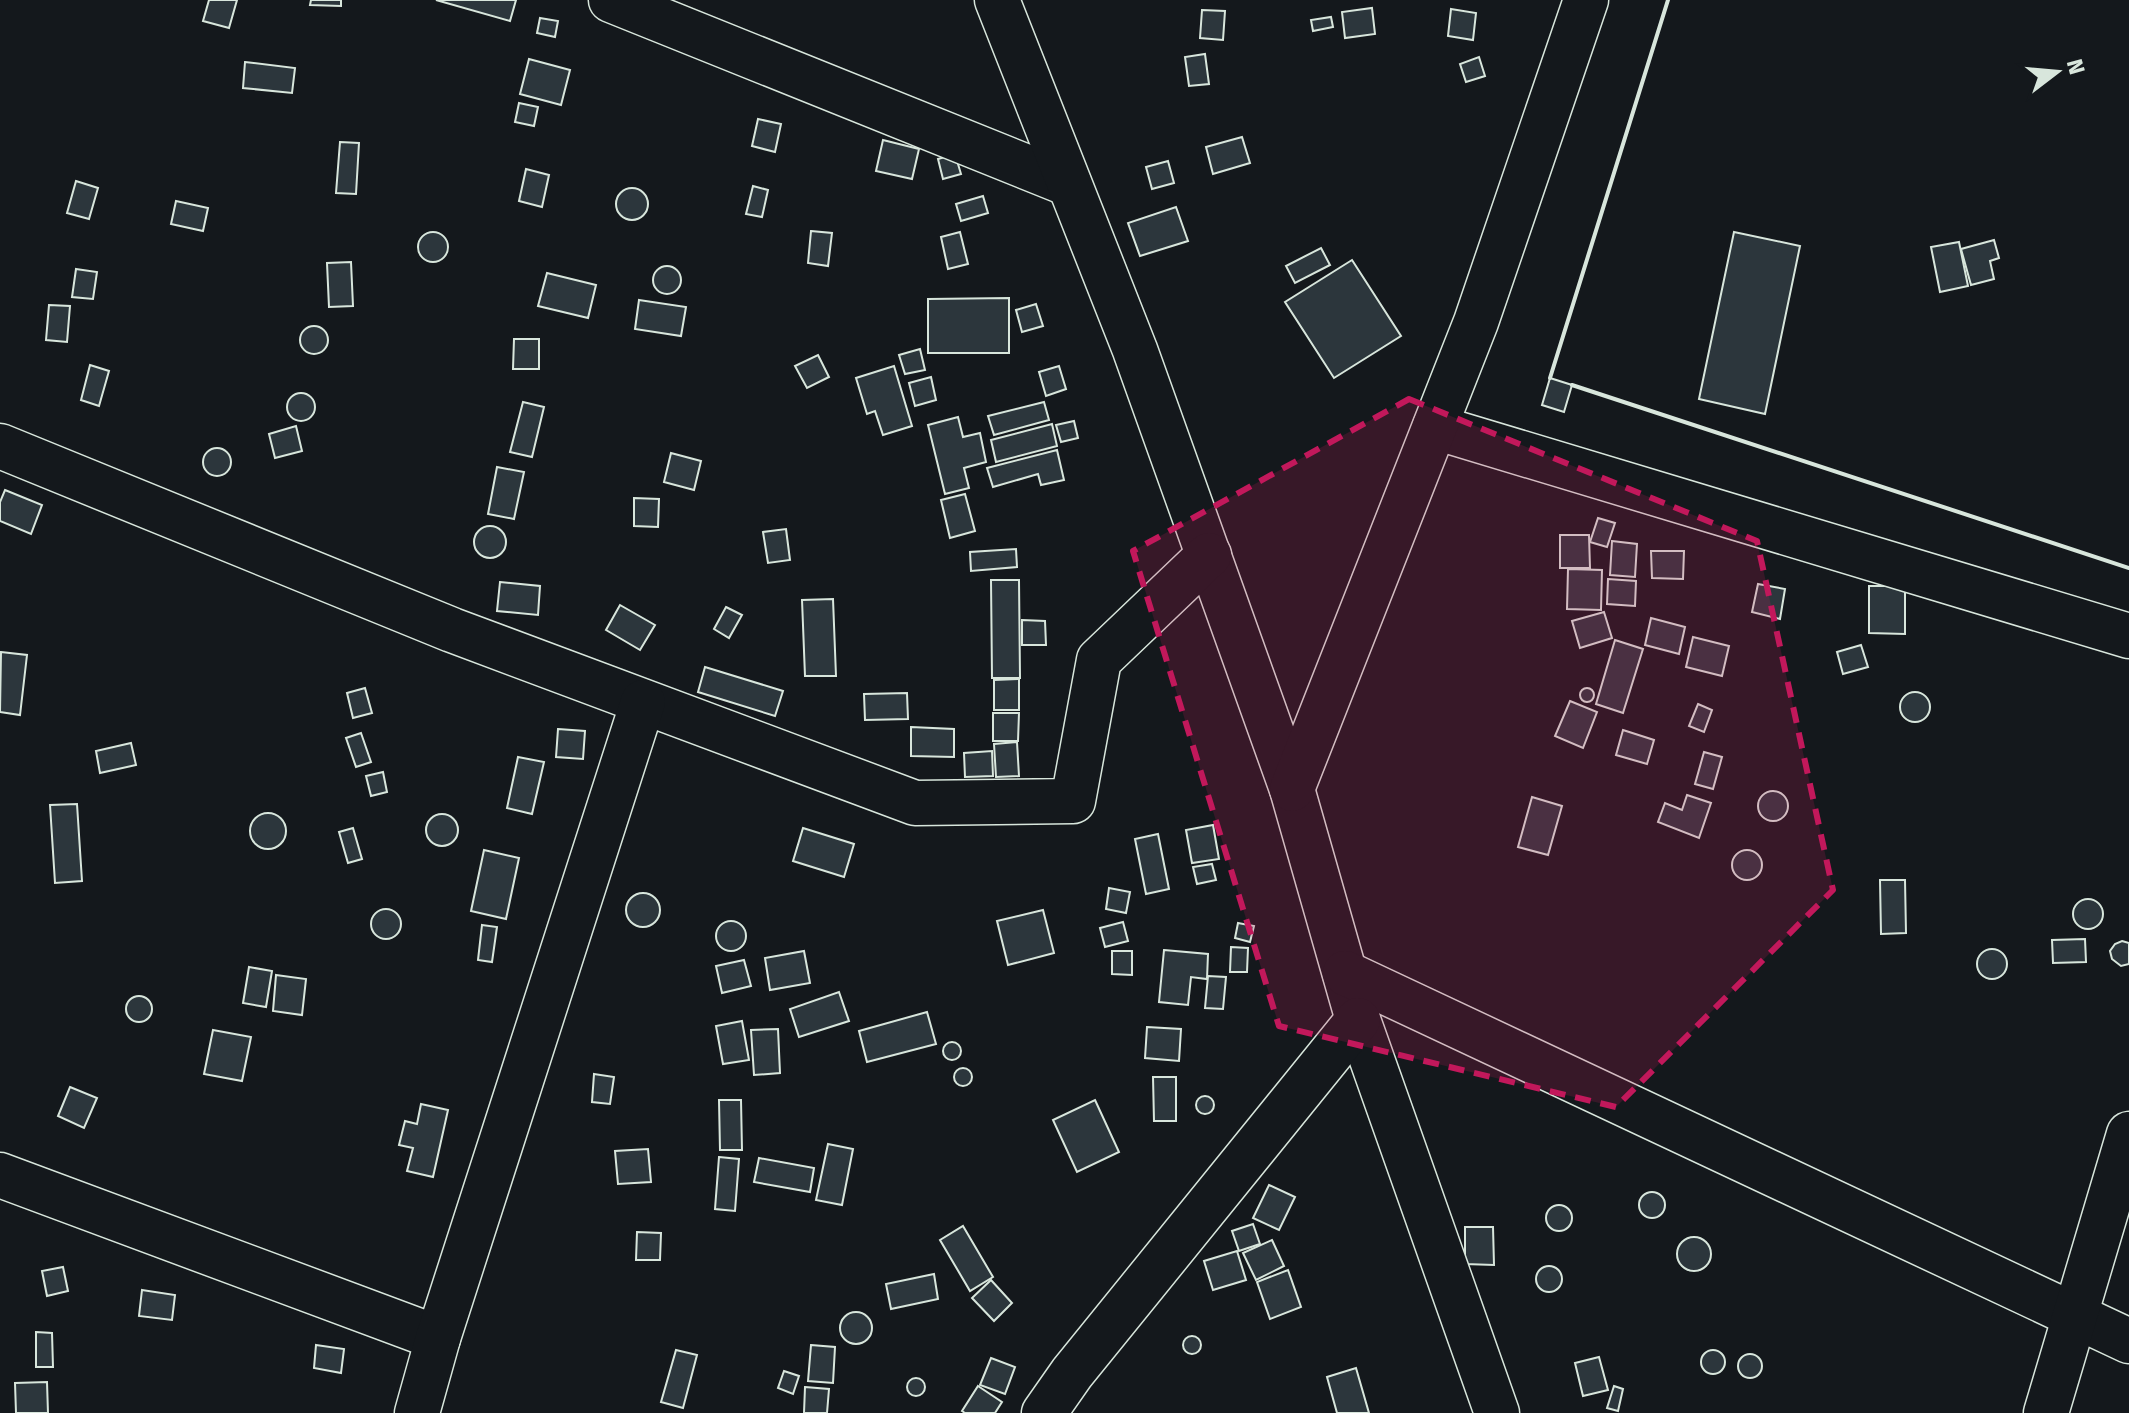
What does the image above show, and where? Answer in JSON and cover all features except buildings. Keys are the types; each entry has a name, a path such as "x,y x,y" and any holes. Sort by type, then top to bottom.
{"street":[{"path":"611,0 1069,184"},
{"path":"997,0 1135,350 1292,789 1358,1020 1497,1413"},
{"path":"1292,789 1476,322 1586,0"},
{"path":"1435,427 2129,636"},
{"path":"0,446 452,630 915,803 1073,801 1099,660 1209,555"},
{"path":"417,1413 438,1338 643,702"},
{"path":"1345,973 2129,1341"},
{"path":"1044,1413 1072,1373 1358,1020"},
{"path":"2046,1413 2129,1134"},
{"path":"0,1175 438,1338"}],"highlighted area":[{"path":"1409,399 1757,541 1833,890 1616,1107 1279,1026 1133,551"}],"wall":[{"path":"1550,378 1668,0"},
{"path":"1572,385 2129,568"}]}
